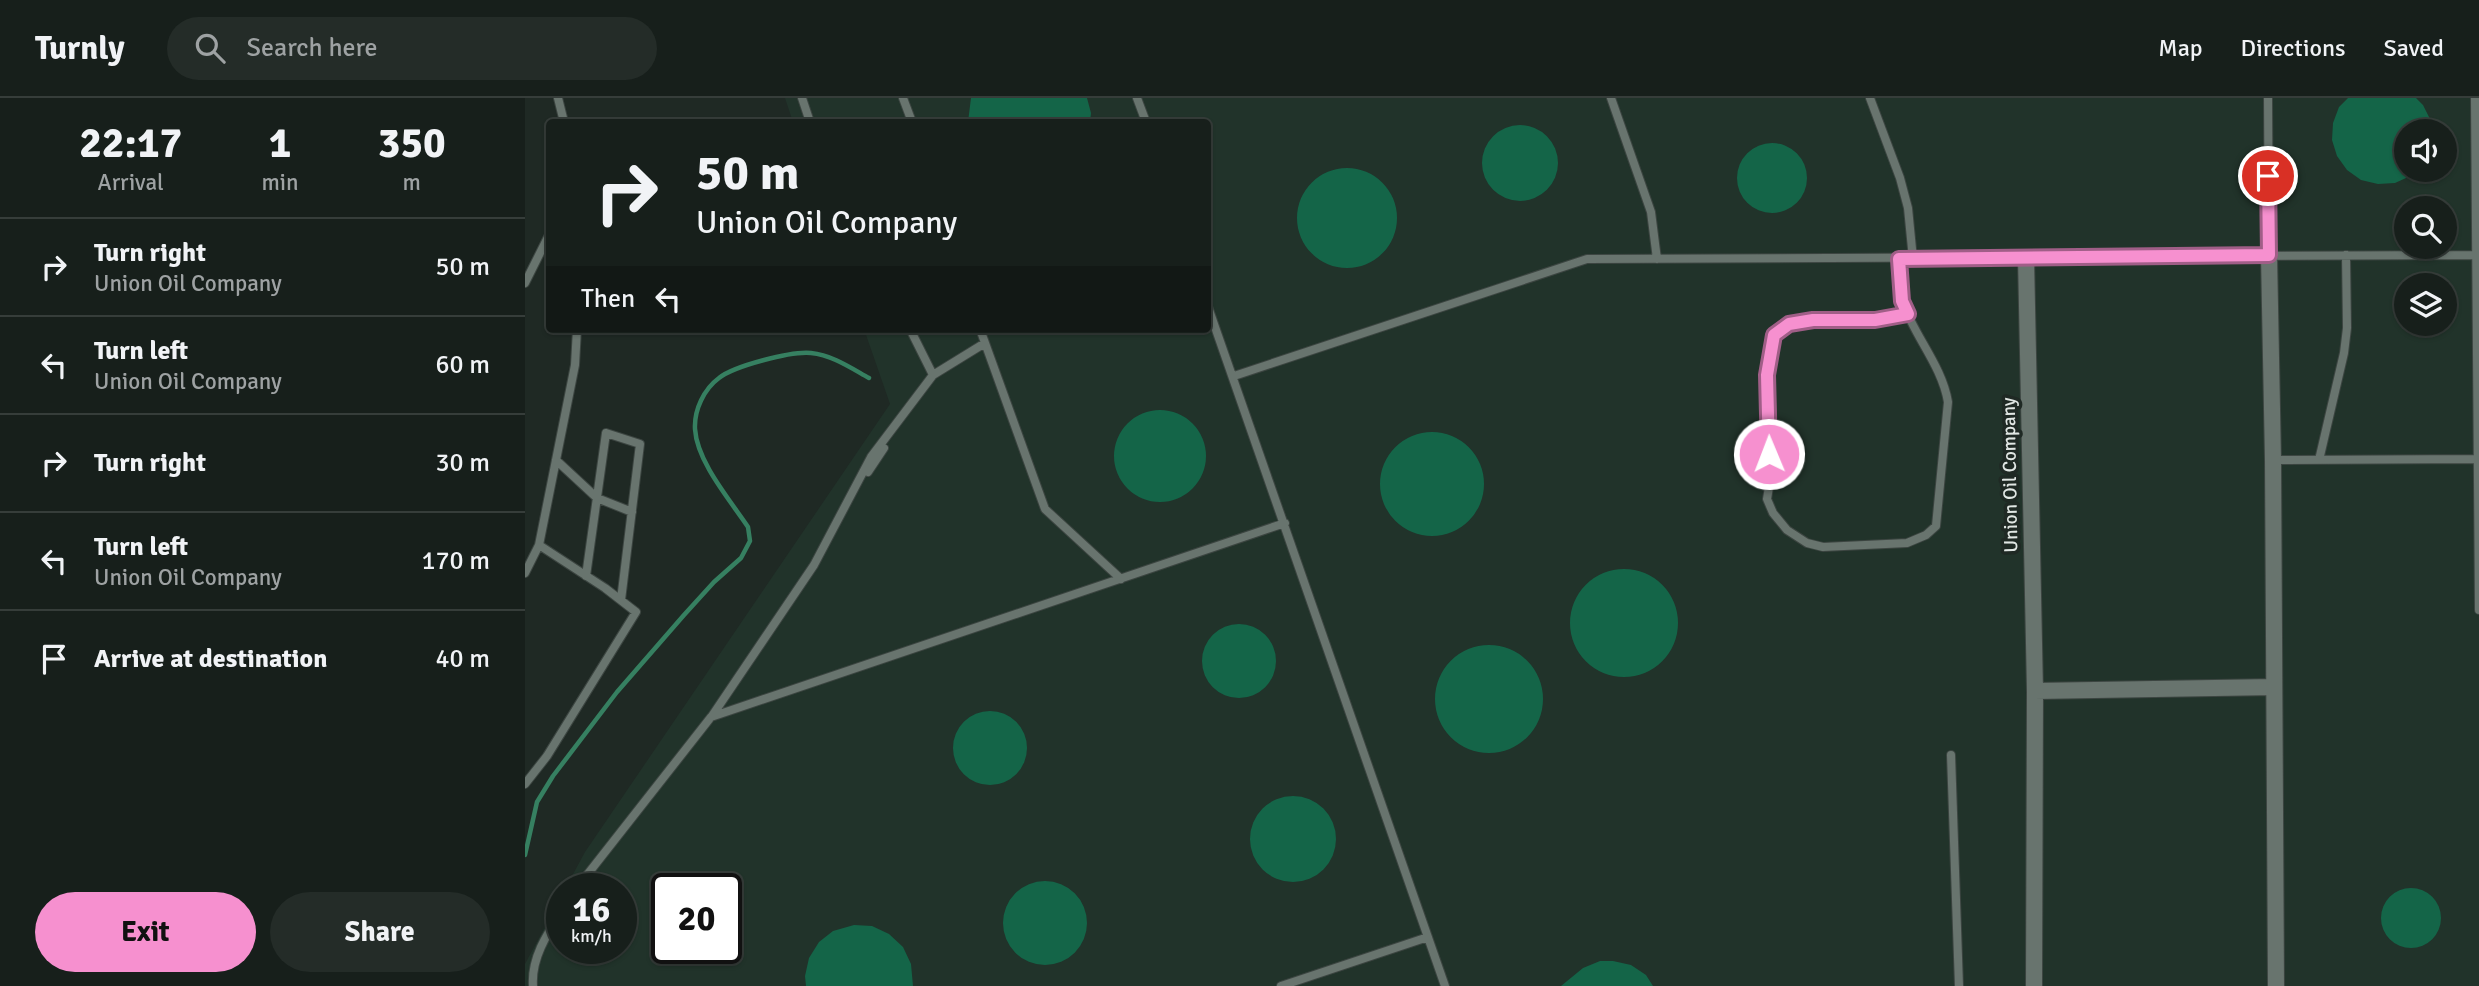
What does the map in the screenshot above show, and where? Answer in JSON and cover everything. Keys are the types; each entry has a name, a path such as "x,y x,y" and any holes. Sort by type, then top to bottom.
{"street":[{"path":"2269,255 2276,986"},
{"name":"Union Oil Company","path":"2026,258 2035,691 2033,986"},
{"path":"2035,691 2274,687"}],"lane":[{"path":"558,98 563,119"},
{"path":"803,98 809,119"},
{"path":"903,98 911,119"},
{"path":"1137,98 1145,119"},
{"path":"1611,98 1651,212 1657,259"},
{"path":"1870,98 1900,178 1908,208 1913,259"},
{"path":"2268,98 2269,255"},
{"path":"2476,98 2479,610"},
{"path":"525,283 546,241"},
{"path":"2319,460 2346,341 2346,255"},
{"path":"1234,376 1587,259 2477,256"},
{"path":"1899,259 1902,301 1946,389 1948,402 1936,526 1926,535 1907,543 1822,547 1807,543 1787,530 1773,513 1767,499 1770,481 1767,375 1774,335 1789,324 1813,320 1875,320 1908,314"},
{"path":"1211,315 1445,986"},
{"path":"525,573 540,545 575,365 577,333"},
{"path":"912,333 933,375"},
{"path":"981,333 1045,509 1121,579"},
{"path":"589,873 711,717 809,576 855,492 933,375 985,343"},
{"path":"586,576 606,433 640,443 621,600"},
{"path":"2273,460 2478,459"},
{"path":"556,460 597,498 632,512"},
{"path":"711,717 1285,523"},
{"path":"525,784 547,755 636,612 540,545"},
{"path":"1951,755 1959,986"},
{"path":"533,986 532,972 546,936"},
{"path":"1281,986 1428,937"}],"shaded area":[{"path":"785,98 2479,98 2479,986 525,986 525,964 546,925 546,964 637,964 637,873 574,873 585,852 890,404 865,333 1211,333 1211,119 792,119"}],"building":[{"path":"971,98 1087,98 1091,113 1090,119 968,119"},
{"path":"2348,98 2416,98 2423,105 2430,119 2394,119 2394,182 2397,182 2378,184 2361,180 2347,170 2337,156 2332,140 2333,123 2339,107"},
{"path":"1513,125 1527,125 1541,131 1552,142 1558,163 1555,178 1547,190 1527,201 1513,201 1499,195 1488,184 1482,170 1482,156 1488,142 1499,131"},
{"path":"1772,143 1797,153 1807,178 1797,203 1772,213 1747,203 1737,178 1747,153"},
{"path":"1347,168 1366,172 1382,183 1393,199 1397,218 1393,237 1382,253 1366,264 1347,268 1328,264 1312,253 1301,237 1297,218 1301,199 1312,183 1328,172"},
{"path":"1160,410 1186,418 1198,430 1206,456 1198,482 1186,494 1160,502 1134,494 1122,482 1114,456 1122,430 1134,418"},
{"path":"1432,432 1452,436 1469,447 1480,464 1484,484 1480,504 1469,521 1452,532 1432,536 1412,532 1395,521 1384,504 1380,484 1384,464 1395,447 1412,436"},
{"path":"1624,569 1645,573 1662,585 1674,602 1678,623 1674,644 1662,661 1645,673 1624,677 1603,673 1586,661 1574,644 1570,623 1574,602 1586,585 1603,573"},
{"path":"1232,624 1246,624 1260,630 1270,640 1276,661 1270,682 1260,692 1246,698 1232,698 1218,692 1208,682 1202,668 1202,654 1208,640 1218,630"},
{"path":"1489,645 1510,649 1527,661 1539,678 1543,699 1539,720 1527,737 1510,749 1489,753 1468,749 1451,737 1439,720 1435,699 1439,678 1451,661 1468,649"},
{"path":"990,711 1011,717 1021,727 1027,748 1021,769 1011,779 990,785 969,779 959,769 953,748 959,727 969,717"},
{"path":"1293,796 1317,803 1329,815 1336,839 1329,863 1317,875 1293,882 1269,875 1257,863 1250,839 1257,815 1269,803"},
{"path":"1037,881 1053,881 1069,888 1080,899 1087,915 1084,939 1075,953 1053,965 1037,965 1021,958 1010,947 1003,931 1003,915 1010,899 1021,888"},
{"path":"2411,888 2432,897 2441,918 2432,939 2411,948 2390,939 2381,918 2390,897"},
{"path":"854,925 872,926 889,934 903,947 911,964 913,986 806,986 809,958 819,942 833,931"},
{"path":"1600,961 1631,965 1646,975 1653,986 1561,986 1583,968"}],"waterway":[{"path":"525,855 537,802 553,776 617,692 714,582 741,558 750,541 748,527 715,480 697,442 696,415 709,388 726,373 749,364 802,353 826,356 869,378"}],"route":[{"path":"1769,454 1767,375 1774,335 1789,324 1813,320 1875,320 1908,314 1902,301 1899,259 2269,255 2268,176"}]}
